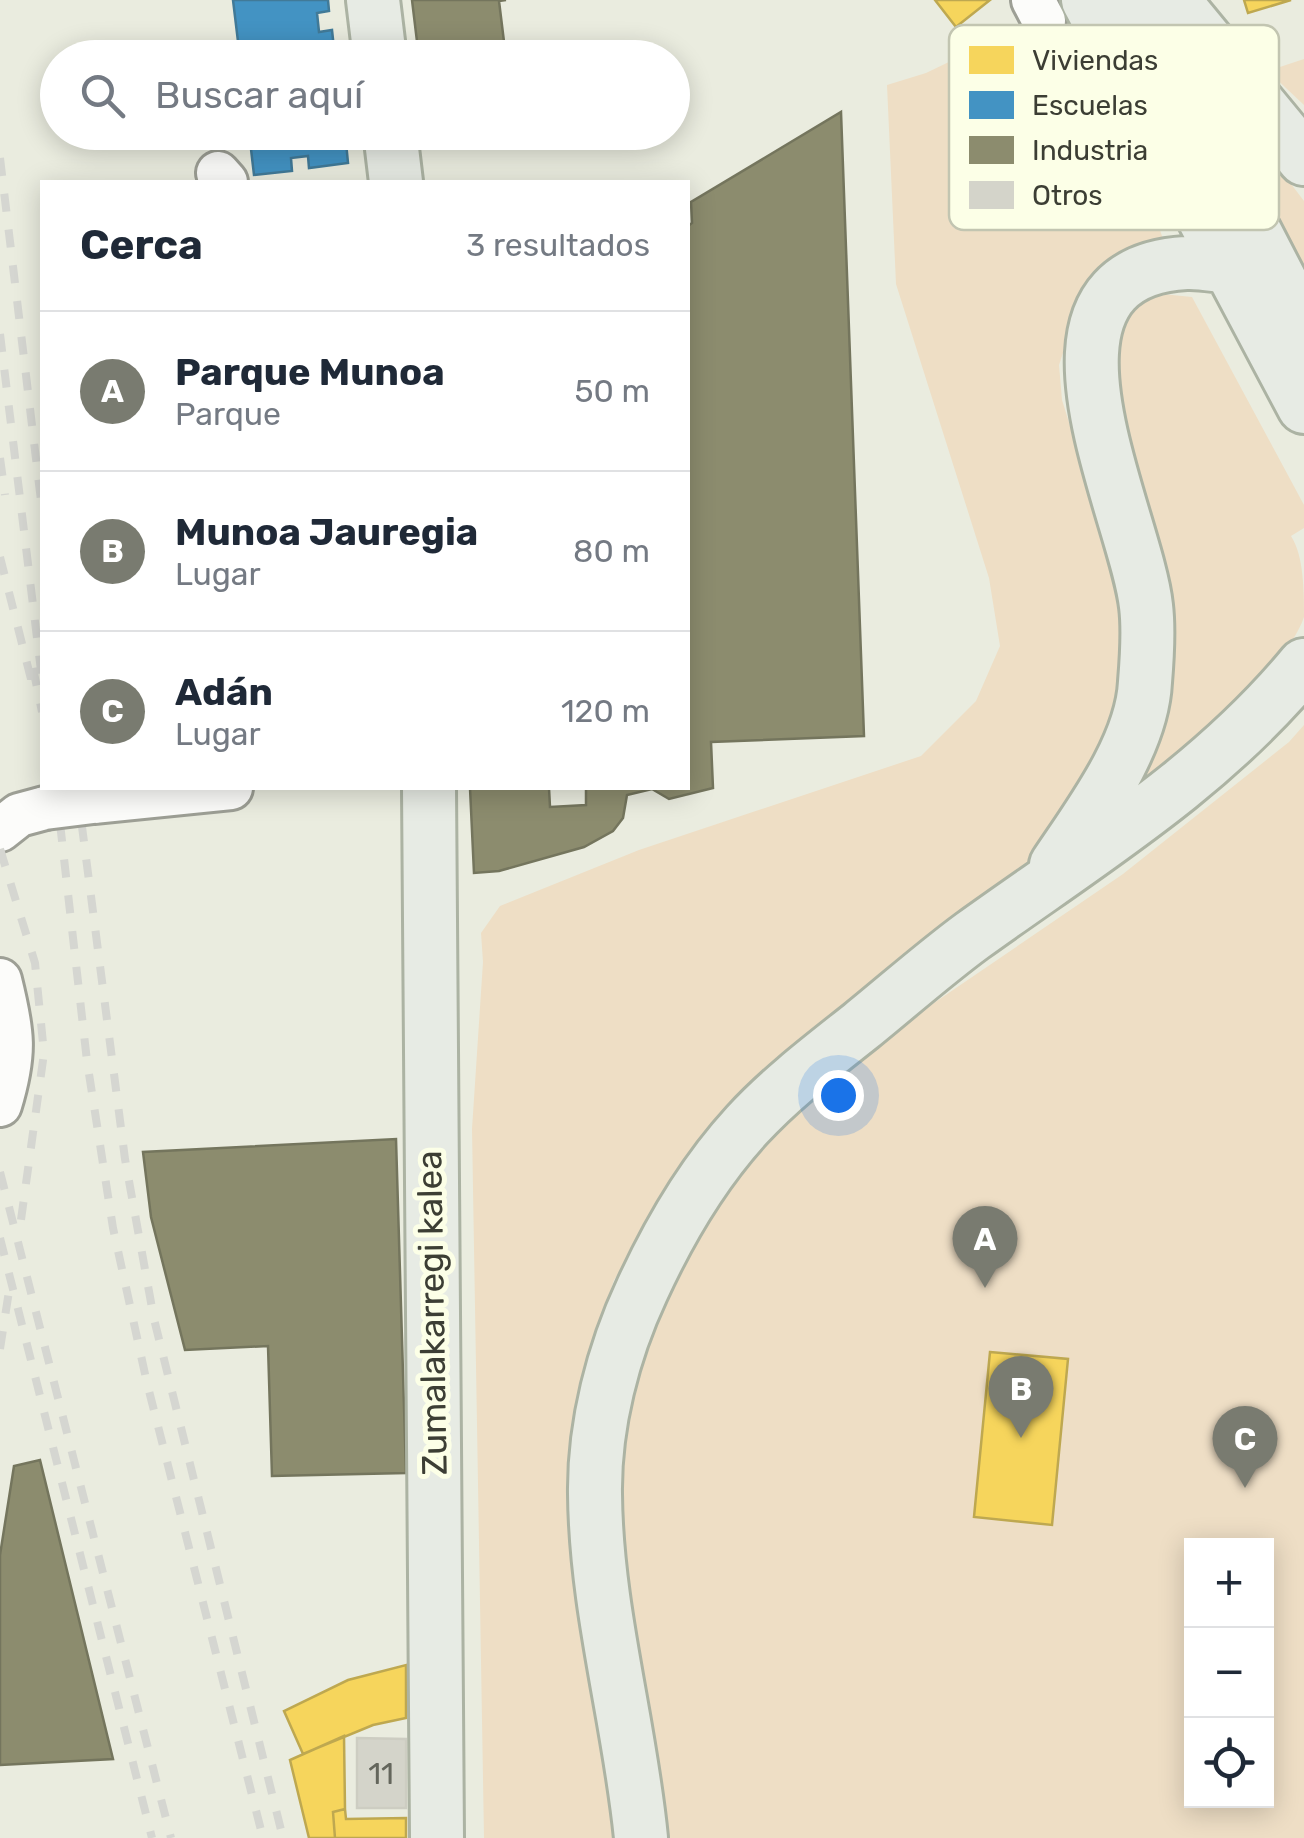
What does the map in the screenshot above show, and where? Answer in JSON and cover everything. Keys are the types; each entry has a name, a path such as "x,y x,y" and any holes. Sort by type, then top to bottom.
{"main road":[{"path":"373,0 378,40"},
{"path":"1123,0 1139,25"},
{"path":"1173,0 1194,25"},
{"path":"1279,128 1304,158"},
{"path":"392,150 396,180"},
{"path":"1206,230 1231,267 1304,407"},
{"path":"1254,230 1304,327"},
{"path":"1038,892 1118,772 1145,688 1146,605 1103,448 1088,350 1102,306 1136,276 1187,263 1231,267"},
{"path":"641,1838 610,1655 595,1494 602,1412 624,1328 676,1224 702,1182 748,1125 805,1070 956,949 1151,813 1273,703 1304,665"},
{"name":"Zumalakarregi kalea","path":"429,790 437,1838"}],"street":[{"path":"16,810 211,790"},
{"path":"0,980 10,1022 13,1063 0,1106"}],"shaded area":[{"path":"1049,14 1057,25 1026,25"},
{"path":"1304,59 1304,105 1279,81 1279,67"},
{"path":"949,62 949,230 1160,230 1165,245 1144,245 1124,255 1082,295 1059,365 1062,400 1123,596 1121,704 1058,837 681,1171 614,1280 579,1385 569,1508 620,1838 484,1838 472,1129 483,962 481,933 500,906 639,850 921,756 976,701 1000,646 989,578 896,284 887,85"},
{"path":"1279,168 1304,201 1304,285 1278,230"},
{"path":"1162,294 1192,297 1304,505 1304,528 1291,536 1301,564 1304,617 1293,639 1254,687 1133,796 1109,398 1117,329 1136,304"},
{"path":"1304,725 1304,1838 666,1838 613,1505 619,1380 682,1259 746,1169 795,1112 909,1020 1123,874 1289,742"}],"building: Viviendas":[{"path":"935,0 990,0 959,25"},
{"path":"1244,0 1291,0 1248,13"},
{"path":"990,1352 1068,1359 1052,1525 974,1517"},
{"path":"406,1665 406,1718 373,1725 303,1754 284,1711 348,1680"},
{"path":"344,1736 345,1809 333,1812 335,1838 309,1838 290,1760"},
{"path":"345,1809 346,1819 406,1818 406,1838 335,1838 333,1812"}],"building: Escuelas":[{"path":"233,0 328,0 329,11 317,13 319,32 332,30 333,40 238,40"},
{"path":"251,150 347,150 348,163 309,168 308,156 291,158 292,171 254,175"}],"building: Industria":[{"path":"412,0 506,0 499,1 504,40 417,40"},
{"path":"841,112 864,736 711,742 713,788 669,799 654,790 690,790 691,202"},
{"path":"470,790 549,790 550,807 586,805 586,790 648,790 627,795 623,818 613,831 584,847 499,871 474,873"},
{"path":"396,1139 406,1473 272,1476 268,1346 185,1350 151,1217 143,1152"},
{"path":"40,1460 113,1759 0,1765 0,1555 14,1466"}],"building: Otros":[{"path":"357,1738 406,1739 406,1808 357,1808"}],"railway":[{"path":"0,158 40,492"},
{"path":"0,334 40,663"},
{"path":"0,458 5,495"},
{"path":"0,557 32,683"},
{"path":"33,668 40,702"},
{"path":"56,790 87,1061 113,1228 147,1383 263,1838"},
{"path":"77,790 125,1159 154,1319 283,1838"},
{"path":"0,849 35,963 44,1053 20,1227"},
{"path":"0,1172 171,1838"},
{"path":"0,1238 152,1838"},
{"path":"0,1349 9,1291"}],"place":[{"name":"Parque Munoa","path":"985,1288"},
{"name":"Munoa Jauregia","path":"1021,1438"},
{"name":"Adán","path":"1245,1488"}]}
